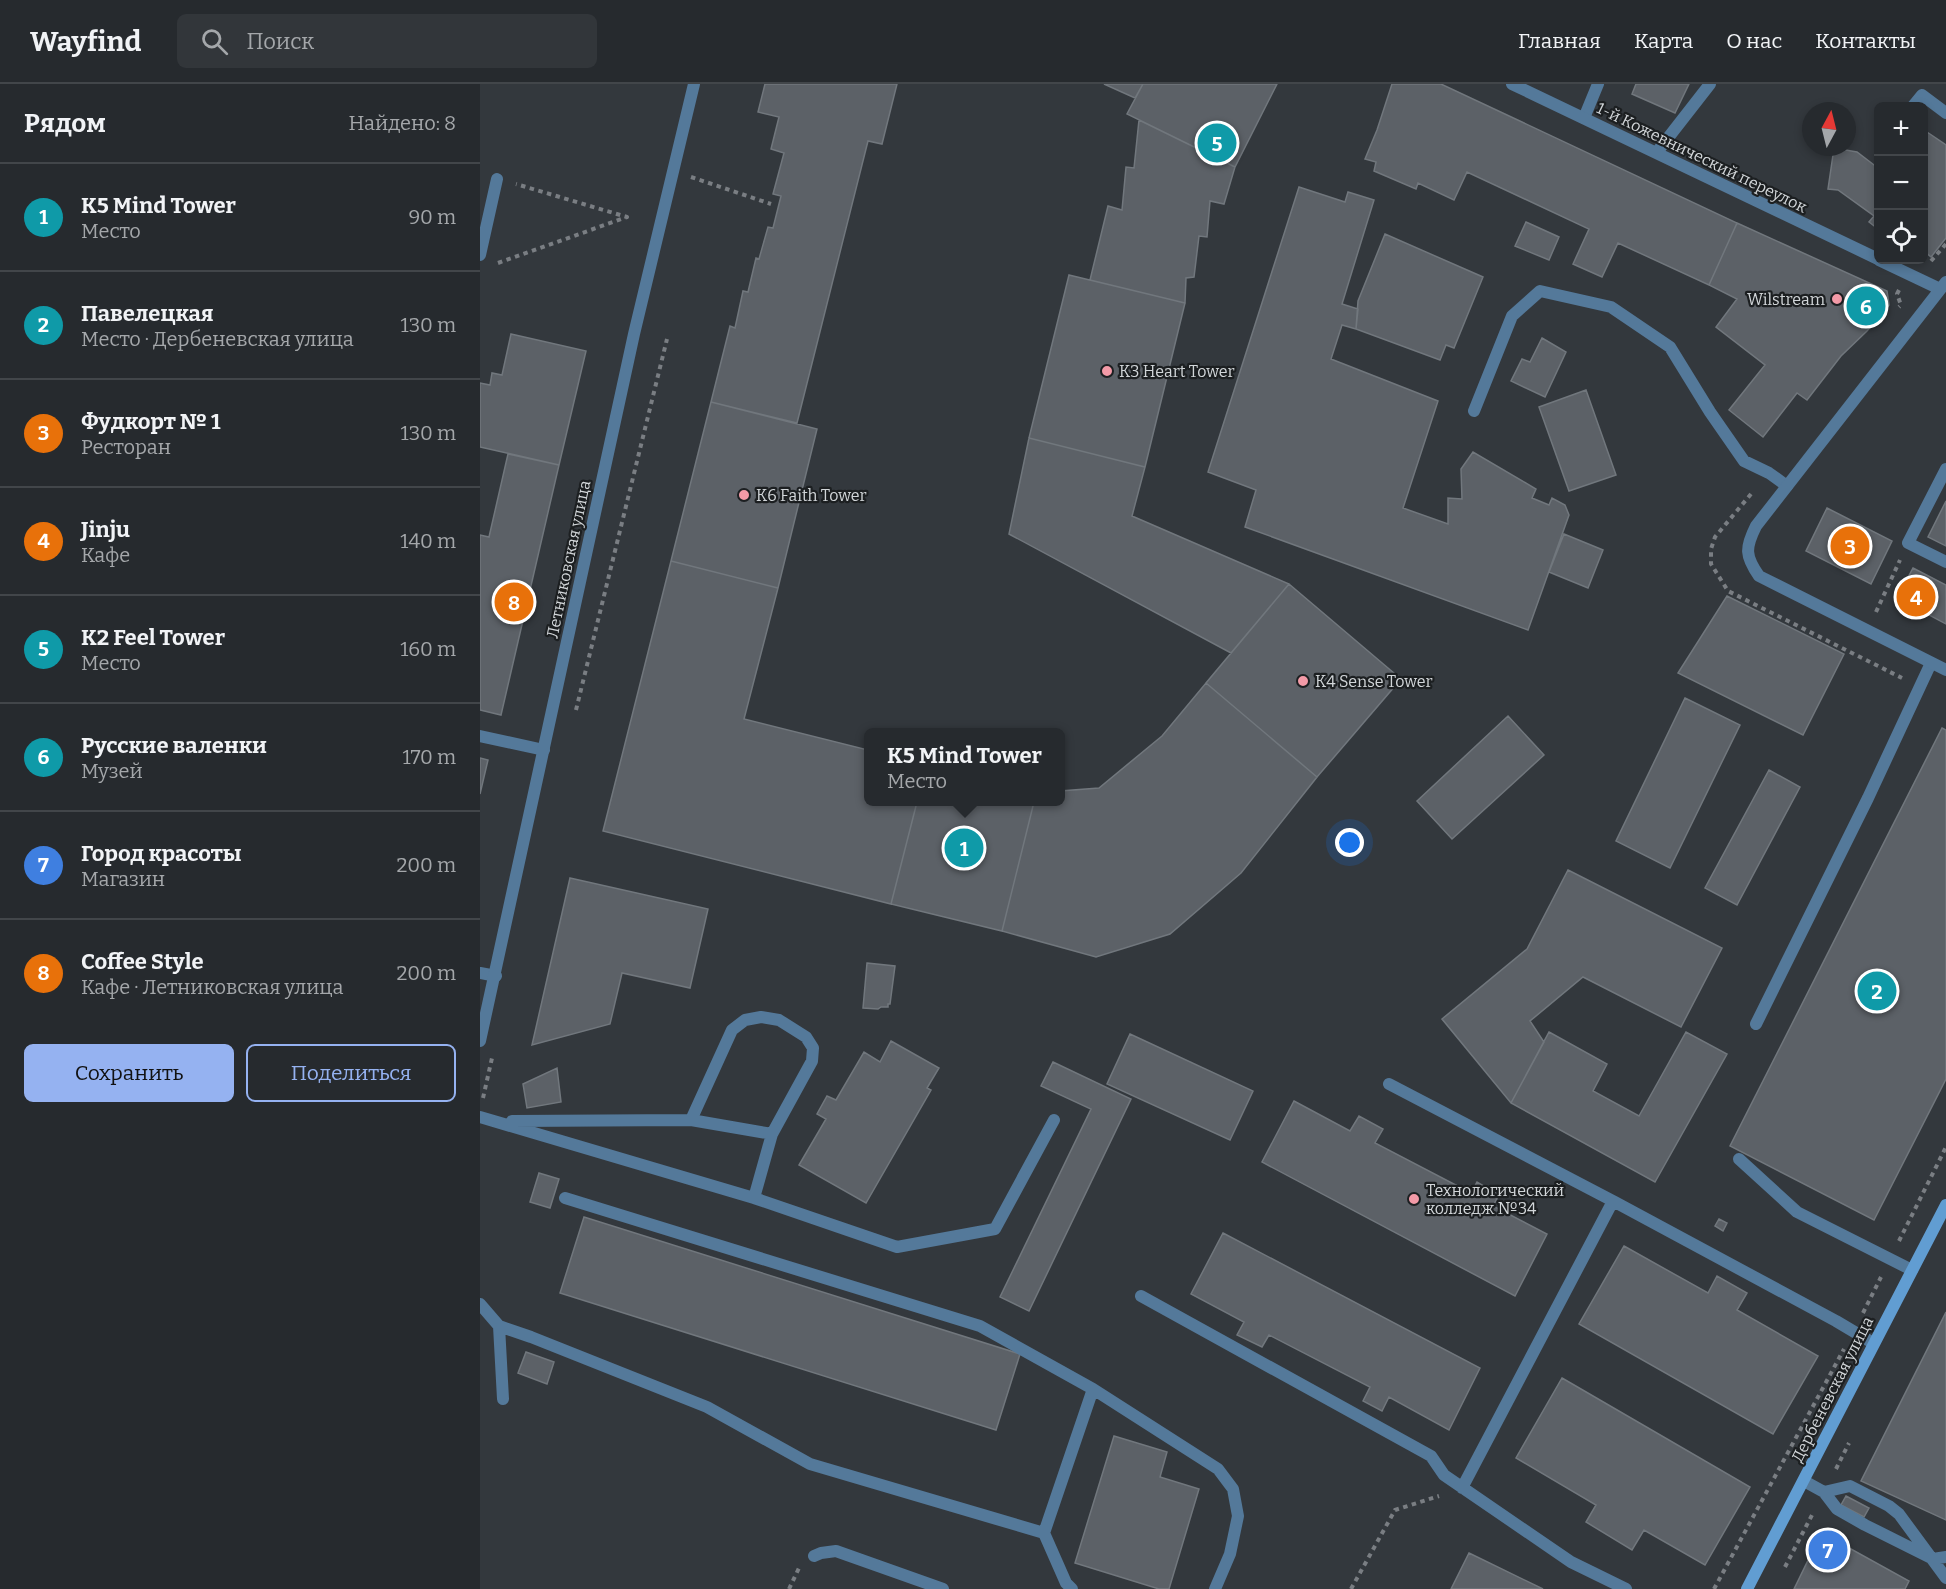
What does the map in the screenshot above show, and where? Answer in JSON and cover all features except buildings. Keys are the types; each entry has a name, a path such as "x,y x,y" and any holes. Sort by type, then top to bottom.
{"street":[{"name":"Летниковская улица","path":"480,1041 634,334 694,84"},
{"name":"1-й Кожевнический переулок","path":"1512,84 1874,257"},
{"path":"1584,118 1598,84"},
{"path":"1657,153 1710,84"},
{"path":"1916,102 1922,95 1946,113"},
{"path":"480,255 497,178"},
{"name":"1-й Кожевнический переулок","path":"1889,264 1943,286"},
{"path":"1943,286 1756,526 1748,546 1747,557 1759,576 1946,670"},
{"path":"1473,411 1512,316 1540,291 1611,308 1670,347 1710,412 1744,461 1769,473 1787,486"},
{"path":"1946,469 1908,543 1946,562"},
{"path":"1756,1024 1868,798 1931,663"},
{"path":"480,736 544,750"},
{"path":"480,973 496,976"},
{"path":"691,1120 732,1030 745,1020 761,1017 779,1020 806,1037 813,1048 812,1061 772,1134 754,1198"},
{"path":"1389,1084 1613,1201 1873,1343"},
{"path":"480,1117 754,1198 897,1247 995,1229 1054,1120"},
{"path":"499,1121 691,1120 772,1134"},
{"path":"1739,1159 1797,1212 1912,1270"},
{"path":"565,1198 980,1326 1093,1389 1218,1469 1233,1489 1238,1516 1230,1554 1215,1589"},
{"path":"1462,1488 1613,1201"},
{"name":"Дербеневская улица","path":"1747,1589 1946,1205"},
{"path":"1141,1296 1431,1456 1444,1475 1462,1488 1571,1562 1626,1589"},
{"path":"480,1304 498,1326 708,1407 810,1464 1044,1533"},
{"path":"498,1326 503,1399"},
{"path":"1072,1589 1066,1583 1044,1533 1093,1389"},
{"path":"1804,1482 1824,1492 1837,1509 1933,1559 1946,1557"},
{"path":"1824,1492 1850,1486 1889,1506 1899,1514 1946,1578"},
{"path":"814,1556 821,1552 836,1551 920,1585 943,1589"}],"path":[{"path":"673,171 771,204"},
{"path":"490,266 627,217 497,178"},
{"path":"1928,260 1932,261 1946,244"},
{"path":"1894,314 1901,305 1896,294 1908,273"},
{"path":"1769,473 1715,537 1711,549 1711,564 1718,578 1728,591 1920,687"},
{"path":"1886,616 1876,612 1908,543"},
{"path":"1714,1589 1854,1331 1946,1148"},
{"path":"1351,1589 1395,1510 1462,1488"},
{"path":"1783,1570 1824,1492"}],"place":[{"name":"К2 Feel Tower","path":"1217,143"},
{"name":"Wilstream","path":"1837,299"},
{"name":"Русские валенки","path":"1866,306"},
{"name":"К3 Heart Tower","path":"1107,371"},
{"name":"К6 Faith Tower","path":"744,495"},
{"name":"Фудкорт № 1","path":"1850,546"},
{"name":"Jinju","path":"1916,597"},
{"name":"Coffee Style","path":"514,602"},
{"name":"К4 Sense Tower","path":"1303,681"},
{"name":"К5 Mind Tower","path":"964,848"},
{"name":"Павелецкая","path":"1877,991"},
{"name":"Технологический колледж №34","path":"1414,1199"},
{"name":"Город красоты","path":"1828,1550"}]}
